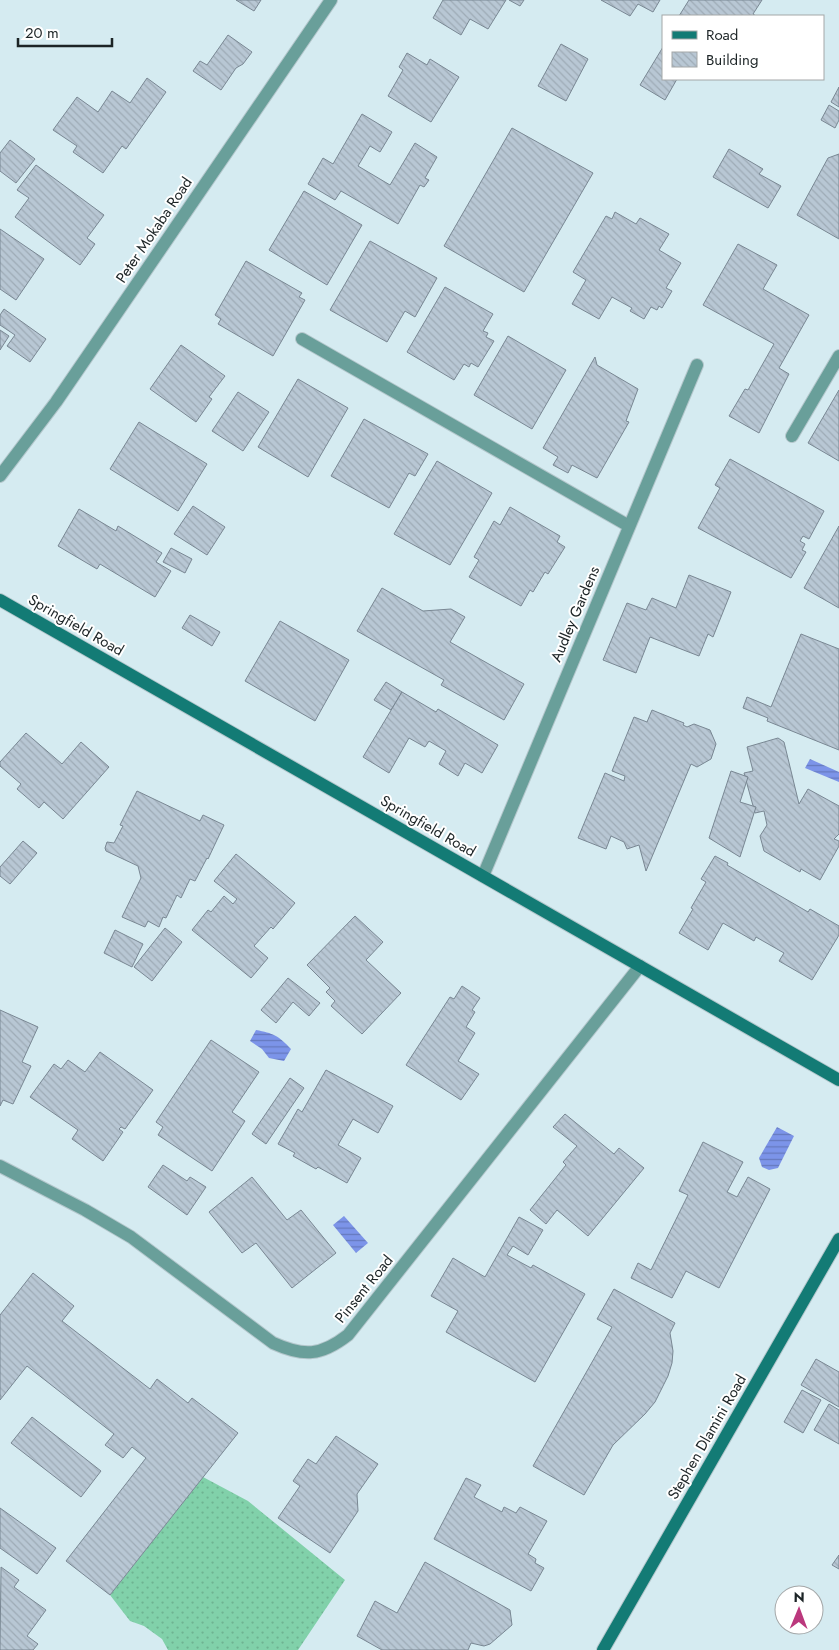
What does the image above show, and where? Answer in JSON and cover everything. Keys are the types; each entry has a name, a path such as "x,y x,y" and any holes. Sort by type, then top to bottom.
{"street":[{"name":"Peter Mokaba Road","path":"0,476 56,402 331,0"},
{"path":"302,339 629,526"},
{"path":"792,436 839,356"},
{"name":"Audley Gardens","path":"483,876 698,365"},
{"name":"Springfield Road","path":"0,600 839,1080"},
{"name":"Pinsent Road","path":"0,1166 85,1210 131,1237 274,1343 290,1351 312,1353 322,1351 348,1335 640,966"},
{"name":"Stephen Dlamini Road","path":"603,1650 839,1239"}],"green space":[{"path":"203,1477 248,1501 345,1580 298,1650 168,1650 162,1639 144,1626 130,1621 110,1595"}],"water":[{"path":"810,759 839,772 839,782 805,768"},
{"path":"256,1030 275,1036 291,1049 284,1061 269,1058 262,1049 250,1041"},
{"path":"777,1127 794,1136 778,1168 769,1170 762,1167 759,1158"},
{"path":"344,1216 368,1243 356,1253 333,1225"}],"building":[{"path":"236,0 261,0 254,11"},
{"path":"443,0 506,0 488,29 470,19 461,35 433,18"},
{"path":"509,0 524,0 520,6"},
{"path":"601,0 660,0 653,12 638,4 630,16"},
{"path":"689,0 762,0 753,14 754,15 680,15"},
{"path":"228,35 252,52 243,64 236,68 221,90 193,71 200,61 207,65"},
{"path":"561,44 588,59 566,101 538,86"},
{"path":"662,49 662,80 676,80 665,100 640,85"},
{"path":"407,53 427,65 430,59 459,77 431,122 388,96 403,70 399,67"},
{"path":"147,78 166,92 126,149 122,146 103,173 73,152 77,146 53,130 77,97 98,112 112,91 130,103"},
{"path":"839,87 839,107 831,102"},
{"path":"829,105 839,111 839,120 835,128 821,120"},
{"path":"362,114 392,132 380,152 370,146 358,166 390,185 415,143 437,157 425,178 429,180 424,187 420,185 398,224 341,191 335,200 308,184 323,158 333,164"},
{"path":"512,128 593,173 524,292 444,246"},
{"path":"10,140 35,159 16,183 0,171 0,153"},
{"path":"729,149 763,169 759,174 781,186 768,208 713,177"},
{"path":"839,154 839,239 797,215 828,158"},
{"path":"36,165 104,215 87,238 95,244 80,265 15,217 29,198 17,190"},
{"path":"304,191 362,225 327,285 269,250"},
{"path":"615,212 636,224 640,218 669,234 659,250 681,263 666,288 672,291 662,308 659,306 657,310 651,307 644,319 630,311 632,308 612,297 599,319 572,304 586,280 573,272 606,216 612,219"},
{"path":"0,229 44,259 16,300 0,289"},
{"path":"370,241 437,278 415,317 405,311 387,342 330,310"},
{"path":"738,244 777,265 763,289 809,315 779,368 789,374 759,433 729,416 745,389 748,390 774,344 703,305"},
{"path":"246,261 302,293 299,297 305,300 273,356 218,324 221,319 215,315"},
{"path":"445,287 493,314 483,331 488,333 486,337 494,341 478,367 471,363 469,367 464,364 454,380 407,352"},
{"path":"4,309 46,339 30,362 7,346 15,335 0,325 0,315"},
{"path":"0,330 9,336 0,350"},
{"path":"508,336 566,370 532,429 474,395"},
{"path":"181,345 225,376 209,397 212,399 196,422 150,389"},
{"path":"595,357 597,365 638,389 626,421 629,422 597,478 572,465 568,473 553,465 558,457 543,448"},
{"path":"298,379 348,408 308,477 258,447"},
{"path":"839,390 839,461 808,443"},
{"path":"238,392 269,412 243,451 212,431"},
{"path":"364,419 428,454 415,476 409,473 389,508 331,476"},
{"path":"139,422 207,464 178,511 110,469"},
{"path":"730,459 824,511 809,539 803,536 800,541 805,544 802,550 806,552 791,578 698,528 720,488 715,485"},
{"path":"437,461 492,493 450,565 394,534"},
{"path":"193,506 225,527 207,555 174,534"},
{"path":"510,507 560,536 557,542 565,547 548,574 545,572 533,592 530,590 521,606 469,577 479,560 474,557 494,521 500,525"},
{"path":"79,509 116,531 118,526 162,553 156,562 171,571 155,597 100,564 97,569 58,546"},
{"path":"839,526 839,608 804,588"},
{"path":"171,548 192,559 185,573 163,562"},
{"path":"689,575 731,592 713,637 708,634 699,656 650,637 636,673 603,660 627,603 646,610 652,598 676,608"},
{"path":"382,588 423,611 451,609 465,617 450,642 524,684 504,720 441,685 444,680 357,631"},
{"path":"190,615 220,632 212,646 182,628"},
{"path":"280,621 349,660 315,721 245,681"},
{"path":"801,634 839,649 839,750 767,721 768,718 743,708 747,697 771,707"},
{"path":"386,682 402,692 391,710 374,700"},
{"path":"402,692 436,712 438,709 498,745 482,773 465,763 458,776 439,764 446,751 429,741 425,747 409,738 389,773 363,757"},
{"path":"652,710 684,723 683,725 687,727 694,724 710,730 716,744 711,759 697,767 691,764 646,871 639,845 627,849 624,842 611,836 606,849 578,838 605,773 624,781 625,776 612,771 634,717 647,722"},
{"path":"26,733 62,764 81,742 109,767 63,819 44,802 39,808 17,789 21,784 0,766 0,762"},
{"path":"778,738 784,742 799,804 808,789 839,806 839,834 834,839 839,841 839,846 820,880 801,869 800,872 764,851 760,836 767,825 764,811 755,813 744,773 753,771 747,747"},
{"path":"731,771 748,777 740,802 756,807 740,857 709,838"},
{"path":"137,791 200,821 203,815 224,825 195,881 190,879 181,898 177,895 166,918 163,917 159,927 148,921 145,927 122,917 141,878 138,866 106,851 105,848 107,842 114,843 123,826 120,825"},
{"path":"23,841 37,853 10,884 0,876 0,867"},
{"path":"236,854 295,903 273,929 271,927 254,946 268,958 251,978 192,930 208,910 211,912 224,896 233,904 237,899 214,881"},
{"path":"715,856 728,863 727,865 808,912 810,909 839,926 839,935 812,980 779,961 784,953 756,937 754,941 723,923 708,950 679,933 706,882 701,879"},
{"path":"355,916 383,942 366,960 401,993 362,1034 331,1006 335,1001 326,992 330,988 307,965"},
{"path":"165,928 182,942 152,981 134,967"},
{"path":"115,930 143,944 132,967 104,953"},
{"path":"288,978 320,1003 309,1016 293,1002 276,1023 261,1010"},
{"path":"462,986 480,998 472,1010 475,1012 466,1027 475,1033 458,1061 479,1074 461,1100 406,1065 450,997 454,999"},
{"path":"0,1010 38,1027 22,1062 31,1066 13,1104 3,1100 0,1106"},
{"path":"211,1040 259,1072 232,1112 245,1121 212,1171 158,1135 163,1127 156,1122"},
{"path":"100,1052 153,1090 125,1129 121,1127 119,1129 123,1132 103,1161 72,1139 78,1130 30,1097 54,1064 61,1069 68,1060 85,1072"},
{"path":"326,1070 393,1106 378,1133 353,1119 338,1145 361,1158 347,1183 293,1156 295,1153 278,1144 298,1109 302,1112"},
{"path":"290,1078 304,1088 266,1144 252,1134"},
{"path":"565,1114 614,1154 619,1148 644,1168 588,1236 557,1210 546,1224 530,1210 566,1165 563,1162 577,1146 553,1127"},
{"path":"703,1142 743,1162 727,1192 737,1197 748,1177 770,1189 719,1288 686,1271 672,1298 631,1278 638,1263 651,1270 688,1195 679,1191"},
{"path":"163,1165 187,1181 190,1177 206,1187 187,1215 148,1187"},
{"path":"252,1177 287,1220 301,1210 336,1253 292,1288 256,1243 242,1253 209,1212"},
{"path":"519,1217 543,1230 528,1255 513,1246 507,1255 531,1268 533,1265 585,1294 535,1382 446,1332 458,1311 431,1296 453,1258 485,1277"},
{"path":"33,1273 74,1306 62,1321 150,1389 157,1379 188,1403 192,1398 238,1433 110,1595 66,1561 146,1458 132,1447 123,1458 105,1445 114,1434 27,1366 0,1400 0,1315"},
{"path":"614,1289 675,1323 670,1333 673,1351 672,1363 668,1376 655,1402 613,1445 584,1495 533,1466 612,1327 597,1319"},
{"path":"816,1359 839,1372 839,1407 801,1385"},
{"path":"802,1390 821,1400 803,1433 784,1422"},
{"path":"829,1404 839,1410 839,1444 814,1430"},
{"path":"32,1417 101,1471 81,1497 11,1443"},
{"path":"336,1436 378,1464 357,1494 358,1511 330,1553 278,1518 300,1486 293,1481 308,1459 316,1464"},
{"path":"466,1478 481,1485 474,1497 502,1512 504,1507 516,1513 520,1507 547,1521 528,1554 536,1559 535,1563 544,1568 531,1591 434,1539"},
{"path":"0,1508 56,1548 37,1574 0,1548"},
{"path":"839,1555 839,1569 832,1565"},
{"path":"425,1562 510,1610 512,1625 490,1644 484,1646 471,1643 468,1650 382,1650 357,1636 375,1601 397,1613"},
{"path":"1,1567 19,1580 14,1587 46,1610 27,1636 38,1644 33,1650 0,1650"}]}
